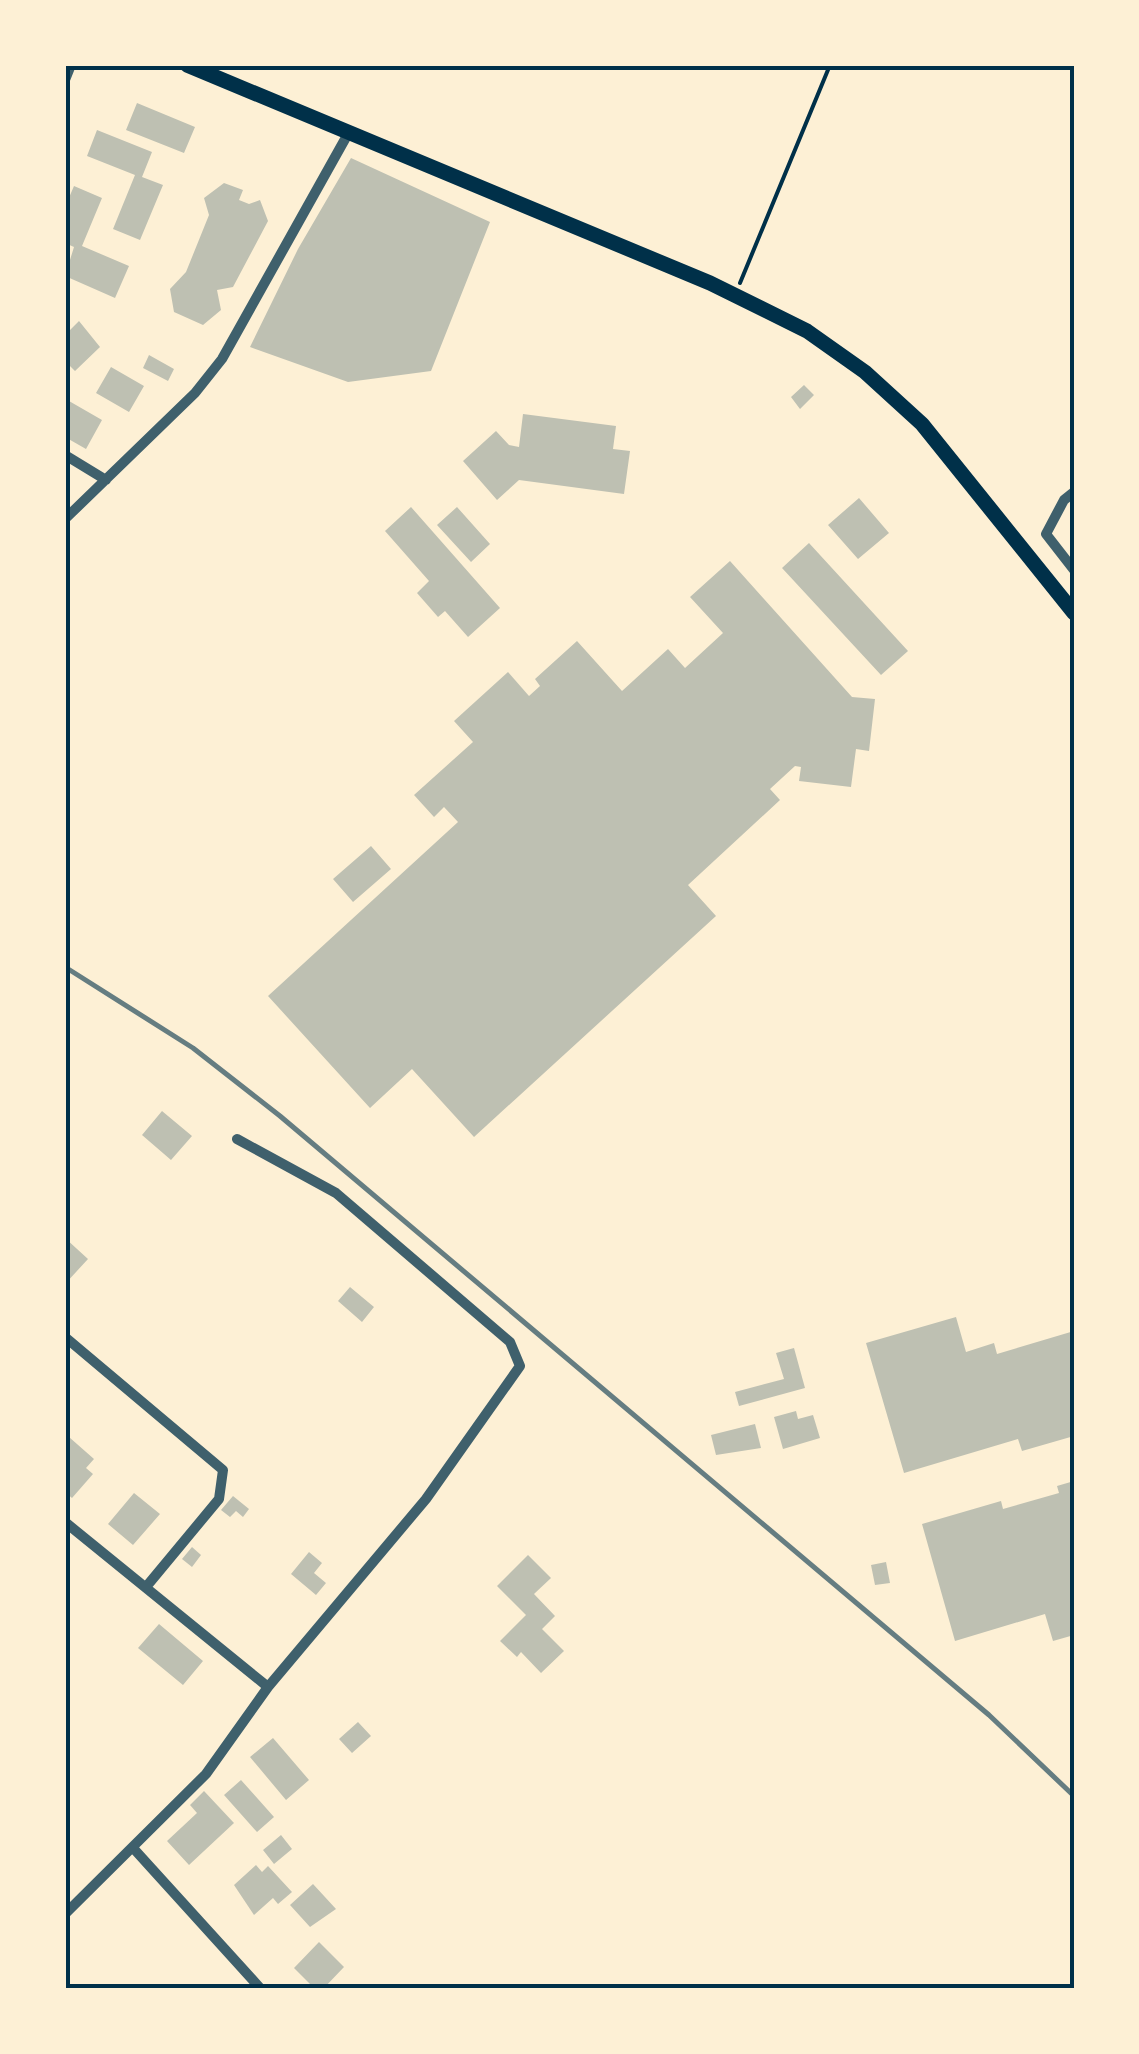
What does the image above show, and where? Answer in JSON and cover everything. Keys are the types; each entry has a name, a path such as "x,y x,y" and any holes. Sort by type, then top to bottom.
{"main road":[{"path":"187,65 736,294 819,338 900,402 940,445 1074,613"}],"street":[{"path":"65,80 71,65"},
{"path":"65,519 195,393 222,359 349,132"},
{"path":"65,455 106,480"},
{"path":"1074,492 1064,500 1046,534 1074,570"},
{"path":"65,1914 206,1774 268,1687 426,1499 513,1380 520,1361 510,1342 346,1200 316,1179 237,1139"},
{"path":"65,1337 223,1470 219,1498 146,1587"},
{"path":"65,1522 268,1687"},
{"path":"134,1849 261,1989"}],"path":[{"path":"736,294 830,65"}],"building":[{"path":"137,103 195,127 184,153 126,130"},
{"path":"97,130 152,152 142,177 163,185 140,240 113,229 135,175 87,156"},
{"path":"351,158 490,222 431,371 348,382 250,347 298,249"},
{"path":"224,183 243,190 239,200 249,204 260,200 268,221 233,287 217,290 221,310 203,325 174,312 170,289 186,272 209,215 204,198"},
{"path":"74,186 102,198 82,246 129,266 115,298 65,276 74,247 65,243 65,207"},
{"path":"79,321 100,347 75,371 65,361 65,335"},
{"path":"149,355 174,369 168,381 143,368"},
{"path":"111,367 144,386 129,412 96,393"},
{"path":"804,385 814,395 800,409 791,397"},
{"path":"69,401 102,420 86,449 65,437"},
{"path":"523,414 616,426 613,449 630,451 624,494 519,480 497,500 463,461 496,431 509,445 519,447"},
{"path":"859,498 889,533 858,559 828,525"},
{"path":"411,507 500,608 468,637 445,611 438,617 417,593 429,581 385,531"},
{"path":"457,507 490,544 471,562 437,525"},
{"path":"809,543 908,651 881,675 782,568"},
{"path":"730,561 852,697 875,699 869,751 856,749 851,787 799,781 801,767 795,766 770,789 780,800 688,885 716,916 474,1137 412,1069 370,1108 268,996 458,822 444,807 434,817 414,795 473,742 454,721 508,672 529,696 540,686 535,679 577,641 622,691 668,649 685,668 723,633 690,597"},
{"path":"371,846 391,869 353,902 333,879"},
{"path":"162,1111 192,1136 171,1160 142,1135"},
{"path":"65,1238 88,1259 65,1284"},
{"path":"350,1287 374,1307 362,1322 338,1301"},
{"path":"956,1317 966,1352 994,1343 997,1354 1074,1331 1074,1436 1022,1451 1018,1439 904,1473 866,1343"},
{"path":"794,1348 805,1388 739,1406 735,1392 784,1379 776,1353"},
{"path":"796,1411 798,1419 813,1415 820,1438 783,1449 774,1417"},
{"path":"755,1424 761,1448 716,1455 711,1435"},
{"path":"69,1437 94,1459 86,1468 93,1474 72,1498 65,1492 65,1442"},
{"path":"1074,1481 1074,1635 1053,1641 1045,1614 955,1641 922,1524 1001,1501 1003,1509 1059,1493 1057,1486"},
{"path":"134,1493 160,1514 133,1545 108,1524"},
{"path":"233,1496 249,1509 243,1517 236,1511 230,1517 221,1510"},
{"path":"192,1547 201,1555 192,1567 182,1559"},
{"path":"309,1552 322,1563 314,1573 326,1583 316,1595 291,1574"},
{"path":"528,1555 551,1578 534,1594 555,1616 542,1629 564,1651 541,1673 521,1652 517,1657 500,1641 526,1615 497,1586"},
{"path":"886,1562 890,1583 875,1585 871,1565"},
{"path":"159,1624 203,1661 183,1685 138,1648"},
{"path":"358,1722 371,1736 352,1753 339,1739"},
{"path":"273,1738 309,1780 286,1800 250,1757"},
{"path":"241,1780 274,1817 257,1832 224,1795"},
{"path":"204,1791 234,1823 189,1865 167,1841 197,1813 190,1805"},
{"path":"281,1835 292,1849 274,1864 263,1850"},
{"path":"256,1865 262,1872 268,1866 292,1892 278,1904 273,1898 254,1915 234,1885"},
{"path":"313,1884 336,1909 310,1927 290,1905"},
{"path":"319,1942 344,1967 323,1989 315,1989 294,1968"}],"railway":[{"path":"65,967 193,1048 280,1116 989,1715 1074,1796"}]}
